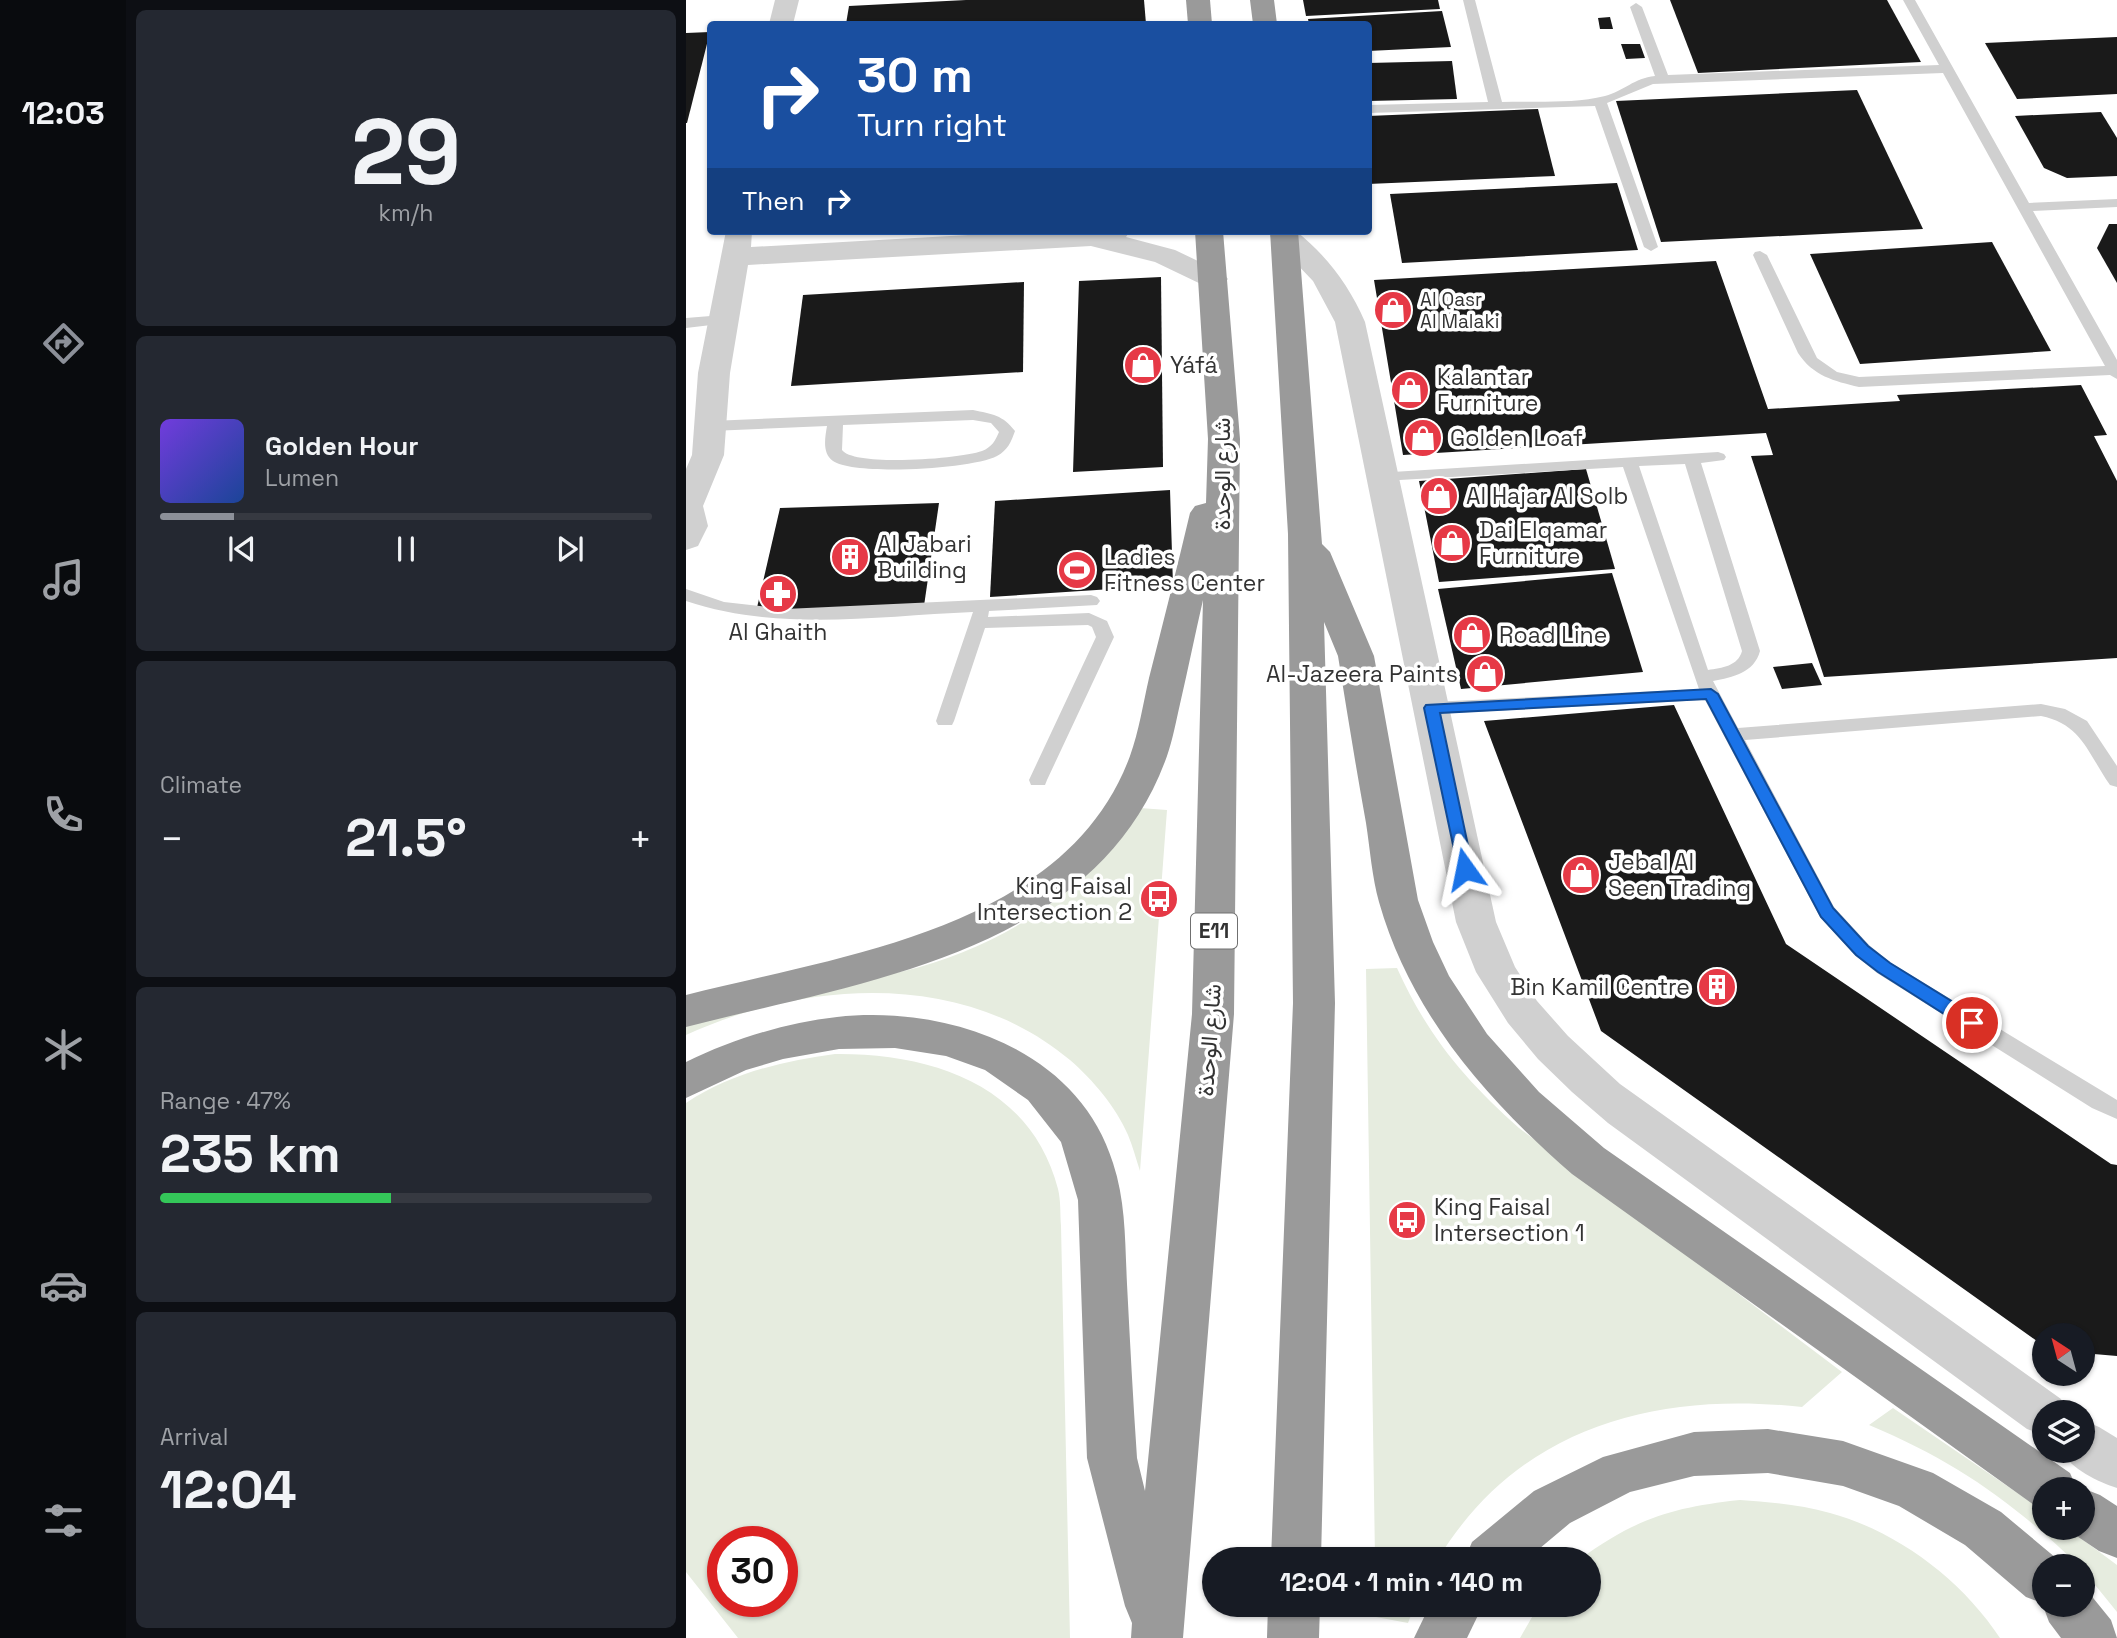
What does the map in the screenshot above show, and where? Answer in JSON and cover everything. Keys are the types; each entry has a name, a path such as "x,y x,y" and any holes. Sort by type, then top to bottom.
{"highway":[{"path":"1198,0 1199,21"},
{"path":"1262,0 1265,21"},
{"name":"شارع الوحدة","path":"1158,1634 1213,1014 1224,439 1209,235"},
{"path":"1284,235 1304,534 1314,1003 1296,1547"},
{"path":"686,1011 905,955 952,940 995,921 1035,898 1069,872 1098,844 1121,815 1139,785 1149,755 1224,439"},
{"path":"1304,534 1356,656 1398,900 1410,939 1448,1015 1476,1053 1508,1091 1588,1161 2035,1477"},
{"path":"686,1081 737,1056 779,1042 866,1030 908,1032 951,1040 989,1054 1024,1074 1054,1099 1077,1129 1093,1163 1100,1200 1112,1458 1158,1634"},
{"path":"1502,1547 1552,1505 1595,1481 1642,1464 1692,1453 1743,1450 1794,1454 1842,1463 1891,1479 1938,1500 1982,1527 2032,1568"},
{"path":"2095,1519 2117,1535"},
{"path":"1293,1638 1294,1617"},
{"path":"1440,1638 1451,1617"},
{"path":"2076,1617 2093,1638"}],"street":[{"path":"782,21 787,0"},
{"path":"686,539 692,517 686,505 704,471 698,427 714,373 737,244 1062,235"},
{"path":"1106,235 1165,256 1213,279"},
{"path":"1285,235 1310,256 1341,299 1350,322 1476,922 1497,972 1529,1021 1571,1068 1623,1111 2032,1405"}],"lane":[{"path":"1469,0 1496,106"},
{"path":"1760,254 1811,361 1831,375 1874,382 2116,372 1909,0"},
{"path":"1636,7 1663,79"},
{"path":"1372,109 1600,102 1614,98 1641,82 1663,79 1947,69"},
{"path":"1600,102 1651,247"},
{"path":"2025,207 2117,203"},
{"path":"686,323 723,320"},
{"path":"698,427 836,421 985,416 1003,424 1007,431 1006,438 994,452 971,458 855,465 844,462 833,450 836,421"},
{"path":"1382,476 1717,457"},
{"path":"1431,708 1706,686 1745,665 1751,651 1691,458"},
{"path":"1629,462 1706,686 1827,912 1862,950 1909,983 2117,1110"},
{"path":"686,595 722,607 785,615 1091,601"},
{"path":"945,721 984,606"},
{"path":"978,624 1088,619 1102,625 1106,631 1038,780"},
{"path":"1731,736 2041,710 2056,712 2082,724 2117,780"}],"shaded area":[{"path":"1140,808 1167,810 1140,1171 1123,1125 1103,1094 1087,1076 1070,1060 1028,1031 982,1010 933,998 883,993 832,995 782,1003 733,1017 686,1035 686,1023 836,983 904,971 974,948 1039,912 1068,890 1119,838"},
{"path":"1397,968 1421,1015 1449,1055 1481,1092 1519,1128 1842,1372 1802,1407 1748,1403 1695,1405 1644,1413 1596,1427 1550,1448 1509,1477 1471,1514 1447,1547 1375,1547 1366,969"},
{"path":"835,1054 907,1060 941,1069 973,1082 1001,1100 1025,1124 1045,1153 1058,1189 1060,1208 1070,1638 738,1638 721,1617 798,1617 798,1526 707,1526 707,1599 686,1572 686,1103 739,1076 777,1065"},
{"path":"1893,1408 2032,1503 2032,1524 1982,1485 1956,1469 1869,1425"},
{"path":"1740,1500 1819,1510 1855,1521 1926,1560 1967,1597 2000,1638 1520,1638 1532,1617 1601,1617 1601,1547 1597,1547 1656,1517 1694,1507"},
{"path":"2051,1540 2083,1540 2117,1565 2117,1612 2095,1585 2095,1554 2066,1554"},
{"path":"1376,1617 1410,1617 1408,1623"}],"building":[{"path":"966,0 1144,0 1146,21 846,21 849,6"},
{"path":"1303,0 1438,0 1440,9 1306,16"},
{"path":"1670,0 1887,0 1921,62 1698,73"},
{"path":"1442,11 1451,47 1372,51 1372,21 1308,19"},
{"path":"1610,17 1613,29 1600,29 1598,18"},
{"path":"707,32 707,44 687,123 686,123 686,33"},
{"path":"2117,37 2117,94 2017,99 1985,43"},
{"path":"1621,44 1640,44 1645,58 1626,59"},
{"path":"1452,61 1457,99 1372,101 1372,63"},
{"path":"1857,90 1923,229 1661,242 1616,101"},
{"path":"1538,109 1555,176 1372,184 1372,116"},
{"path":"2101,112 2117,138 2117,176 2067,178 2044,168 2015,116"},
{"path":"1617,183 1638,250 1402,263 1390,194"},
{"path":"2109,224 2117,224 2117,283 2097,248"},
{"path":"1992,242 2051,351 1860,364 1810,254"},
{"path":"1716,261 1768,409 1900,401 1897,395 2081,385 2107,435 2094,436 2117,481 2117,658 1824,677 1751,456 1773,455 1766,433 1403,455 1374,280"},
{"path":"1161,277 1163,467 1073,472 1079,281"},
{"path":"1024,282 1023,372 791,386 803,295"},
{"path":"1586,469 1615,569 1439,582 1419,481"},
{"path":"1170,490 1173,585 990,597 995,501"},
{"name":"Al Jabari Building","path":"939,503 924,606 756,612 780,508"},
{"path":"1612,573 1643,672 1461,689 1438,589"},
{"path":"1812,663 1822,685 1782,689 1773,667"},
{"name":"Bin Kamil Centre","path":"1674,705 1786,944 2111,1164 2117,1165 2117,1356 2095,1354 2095,1323 2032,1323 2032,1337 1601,1031 1484,721"}],"place":[{"name":"Al Qasr Al Malaki","path":"1393,310"},
{"name":"Yáfá","path":"1143,365"},
{"name":"Kalantar Furniture","path":"1410,390"},
{"name":"Golden Loaf","path":"1423,438"},
{"name":"Al Hajar Al Solb","path":"1439,496"},
{"name":"Dai Elqamar Furniture","path":"1452,543"},
{"name":"Al Jabari Building","path":"850,557"},
{"name":"Ladies Fitness Center","path":"1077,570"},
{"name":"Al Ghaith","path":"778,594"},
{"name":"Road Line","path":"1472,635"},
{"name":"Al-Jazeera Paints","path":"1485,674"},
{"name":"Jebal Al Seen Trading","path":"1581,875"},
{"name":"King Faisal Intersection 2","path":"1159,899"},
{"name":"Bin Kamil Centre","path":"1717,987"},
{"name":"King Faisal Intersection 1","path":"1407,1220"}],"route":[{"path":"1465,869 1431,708 1711,694 1827,912 1843,932 1884,968 1972,1023"}]}
